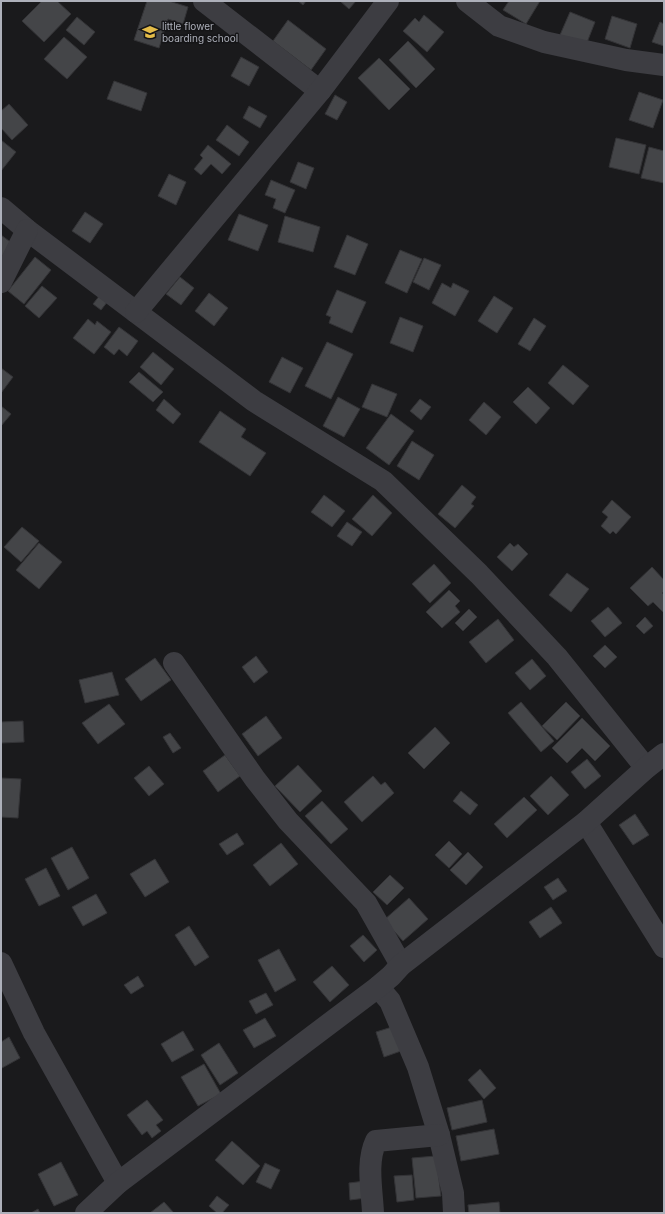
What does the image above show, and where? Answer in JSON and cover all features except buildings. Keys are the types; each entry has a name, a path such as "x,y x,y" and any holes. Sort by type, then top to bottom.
{"street":[{"path":"204,1 320,91"},
{"path":"136,312 320,91 388,1"},
{"path":"467,1 500,26 544,42 626,60 664,65"},
{"path":"1,208 27,230 254,402 383,481 479,574 557,657 646,768"},
{"path":"1,282 27,230"},
{"path":"174,663 255,779 288,821 366,903 401,965"},
{"path":"86,1213 118,1183 391,976 401,965 586,822 646,768 664,754"},
{"path":"586,822 664,947"},
{"path":"1,962 34,1033 118,1183"},
{"path":"378,986 390,1001 418,1067 439,1135 453,1193 454,1213"},
{"path":"373,1213 370,1167 376,1140 439,1135"}],"place":[{"name":"little flower boarding school","path":"150,32"}]}
